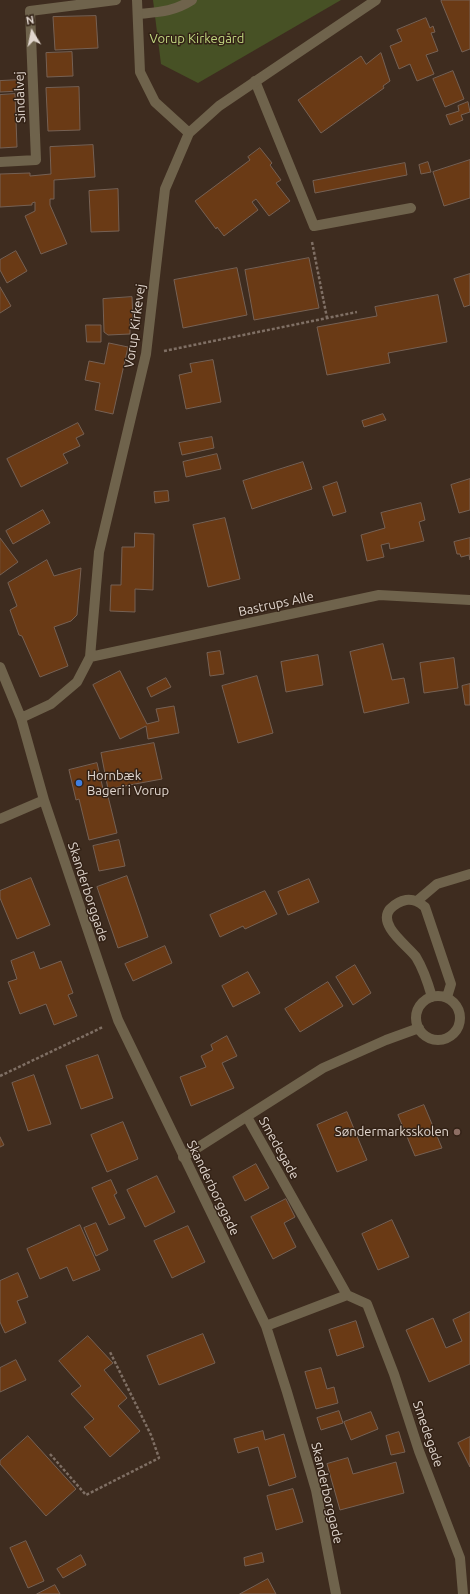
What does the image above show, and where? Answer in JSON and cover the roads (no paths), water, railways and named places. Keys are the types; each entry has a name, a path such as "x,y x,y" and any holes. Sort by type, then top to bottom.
{"street":[{"name":"Sindalvej","path":"0,162 36,160 30,11 116,0"},
{"path":"137,0 140,72 155,102 189,133"},
{"path":"138,14 166,12 179,8 192,0"},
{"name":"Vorup Kirkevej","path":"21,718 51,704 77,682 90,657 99,552 146,354 165,189 189,133 219,106 376,0"},
{"path":"255,81 314,226 411,208"},
{"name":"Bastrups Alle","path":"90,657 379,595 470,600"},
{"name":"Skanderborggade","path":"0,667 21,718 44,800 118,1020 266,1326 316,1490 336,1594"},
{"path":"0,819 44,800"},
{"path":"417,901 437,884 470,874"},
{"path":"432,997 421,966 415,956 393,933 388,921 388,911 395,904 406,900 417,901 425,908 449,974 451,984 446,997"},
{"path":"432,997 446,997 457,1006 460,1013 459,1025 453,1034 439,1040 431,1039 419,1028 416,1020 419,1008 423,1002 432,997"},
{"path":"183,1156 323,1068 386,1040 419,1028"},
{"name":"Smedegade","path":"247,1117 348,1295 367,1304 394,1374 419,1451 460,1558 464,1594"},
{"path":"266,1326 348,1295"}],"place":[{"name":"Hornbæk Bageri i Vorup","path":"79,783"},
{"name":"Søndermarksskolen","path":"457,1132"}],"park label":[{"name":"Vorup Kirkegård","path":"197,39"}]}
